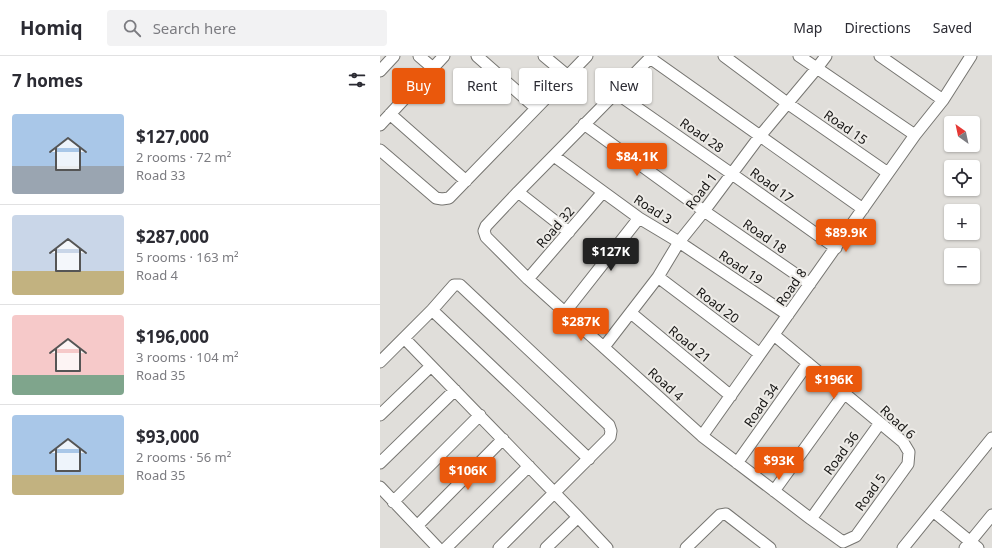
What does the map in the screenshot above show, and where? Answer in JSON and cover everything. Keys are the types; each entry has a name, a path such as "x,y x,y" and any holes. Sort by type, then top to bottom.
{"street":[{"path":"380,71 394,56"},
{"path":"419,56 432,68 444,56"},
{"path":"477,56 536,108"},
{"path":"544,56 558,68"},
{"path":"576,68 587,56"},
{"name":"Road 15","path":"724,56 787,103 888,173"},
{"path":"799,56 916,135"},
{"name":"Road 1","path":"604,348 658,277 679,242 760,136 826,56"},
{"path":"880,56 943,100"},
{"path":"640,68 651,57 863,209"},
{"name":"Road 8","path":"702,436 888,173 943,100 966,58"},
{"path":"380,125 399,104"},
{"path":"380,150 436,198 449,198 540,104"},
{"path":"569,232 518,192 604,104"},
{"name":"Road 28","path":"633,104 732,174"},
{"path":"390,114 466,181"},
{"name":"Road 18","path":"584,124 704,211 810,284"},
{"name":"Road 3","path":"554,156 639,218 679,242"},
{"name":"Road 17","path":"732,174 836,248"},
{"name":"Road 4","path":"518,192 486,226 484,231 486,237 528,279 702,436 810,519 843,542"},
{"name":"Road 32","path":"528,279 603,192"},
{"path":"565,312 639,218"},
{"name":"Road 19","path":"679,242 788,315"},
{"name":"Road 20","path":"658,277 760,354"},
{"path":"380,362 432,310 454,285 460,285 609,425 611,431 610,437 499,548"},
{"path":"432,310 588,459"},
{"name":"Road 21","path":"631,313 731,396"},
{"name":"Road 6","path":"774,335 902,442 909,452"},
{"path":"404,338 607,548"},
{"name":"Road 34","path":"737,463 808,363"},
{"path":"380,415 431,366"},
{"path":"380,463 455,390"},
{"path":"774,491 844,394"},
{"path":"393,502 480,415"},
{"name":"Road 36","path":"810,519 880,423"},
{"path":"903,548 992,438"},
{"path":"417,526 503,439"},
{"name":"Road 5","path":"843,542 856,536 908,464 909,452"},
{"path":"446,548 529,466"},
{"path":"380,487 438,548"},
{"path":"933,511 971,546 992,515"},
{"path":"686,548 720,515 726,514 770,548"},
{"path":"546,548 578,517"}]}
